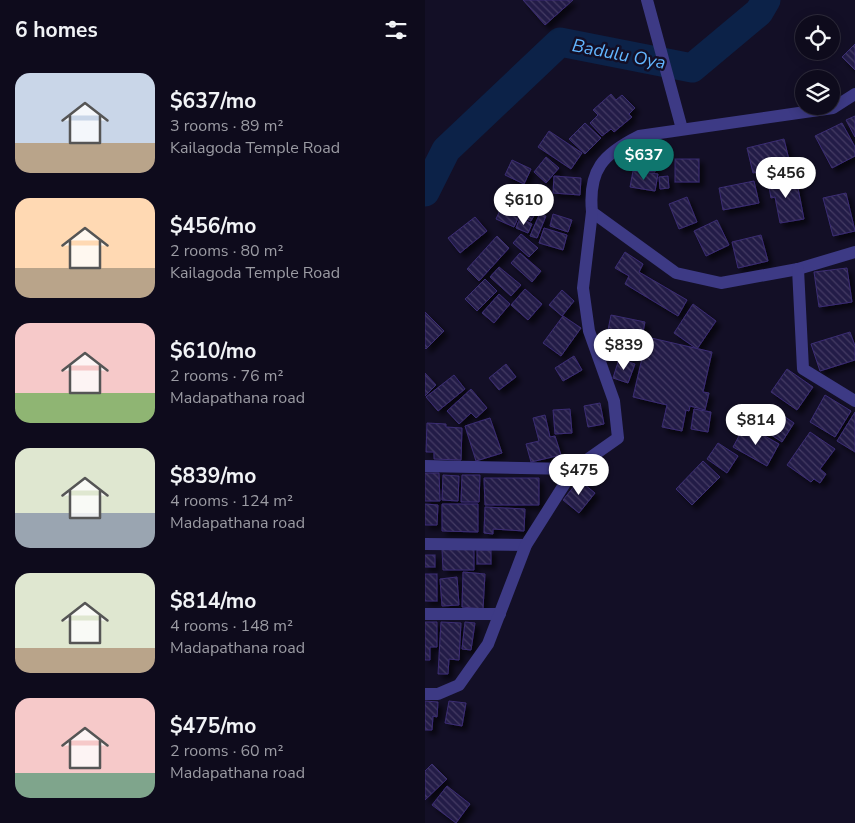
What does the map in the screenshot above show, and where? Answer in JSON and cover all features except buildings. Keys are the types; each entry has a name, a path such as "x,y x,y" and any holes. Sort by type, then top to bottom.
{"street":[{"path":"647,0 682,129"},
{"path":"425,694 438,694 459,685 489,644 526,545 574,468 618,438 614,401 589,332 583,288 591,212 590,191 598,165 617,147 639,136 833,108 855,94"},
{"path":"591,212 675,274 721,282 798,269 855,252"},
{"path":"798,269 803,369 855,401"},
{"path":"425,466 574,468"},
{"path":"425,544 526,545"},
{"path":"425,614 500,614"}],"waterway":[{"name":"Badulu Oya","path":"425,192 446,150 560,42 692,68 759,12 766,0"}]}
